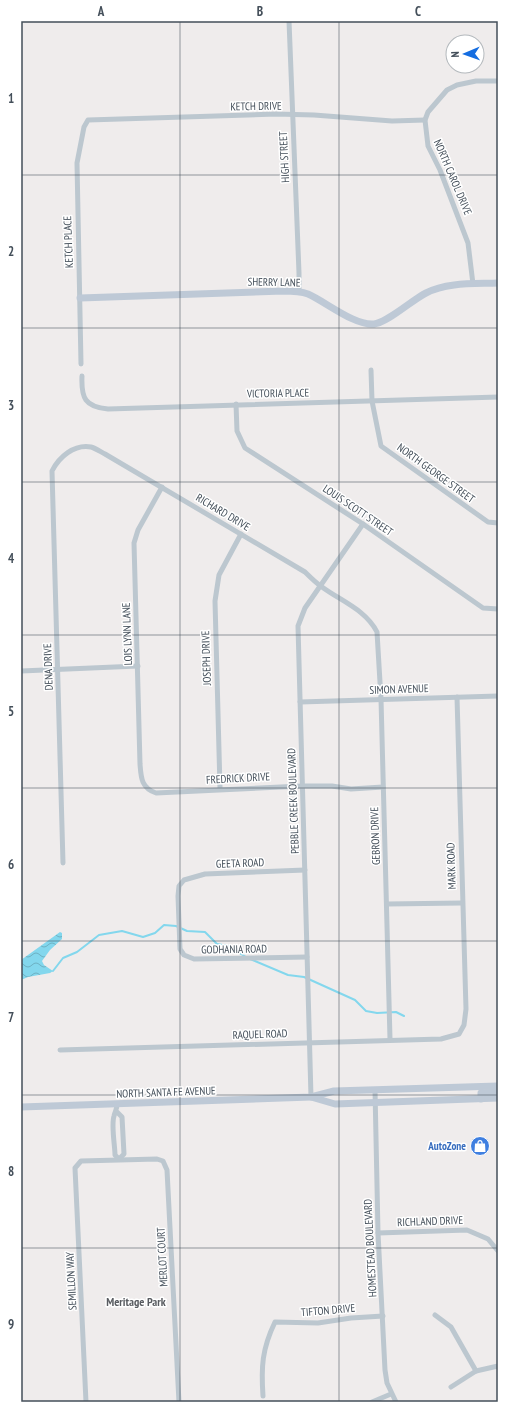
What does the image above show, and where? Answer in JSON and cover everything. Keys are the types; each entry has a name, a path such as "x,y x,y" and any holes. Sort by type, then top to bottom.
{"street":[{"name":"HIGH STREET","path":"289,21 299,292"},
{"path":"425,120 428,112 446,90 457,85 476,81 498,81"},
{"name":"KETCH DRIVE","path":"88,120 276,114 292,116 314,115 392,122 425,120"},
{"name":"KETCH PLACE","path":"81,364 77,163 84,127 88,120"},
{"name":"NORTH CAROL DRIVE","path":"425,120 428,146 443,178 468,243 473,284"},
{"name":"SHERRY LANE","path":"80,298 283,291 299,292 316,298 362,323 372,325 381,323 410,302 427,292 442,287 498,283"},
{"name":"NORTH GEORGE STREET","path":"371,370 372,401 381,446 488,522 498,523"},
{"name":"VICTORIA PLACE","path":"82,376 84,397 88,403 96,408 498,397"},
{"name":"LOUIS SCOTT STREET","path":"236,404 236,431 245,448 363,524 483,608 498,609"},
{"name":"RICHARD DRIVE","path":"52,471 56,464 68,452 79,448 91,447 305,572 321,586 366,617 372,623 377,632"},
{"name":"DENA DRIVE","path":"52,471 63,863"},
{"name":"LOIS LYNN LANE","path":"144,786 140,764 134,543 138,530 162,488"},
{"name":"PEBBLE CREEK BOULEVARD","path":"311,1097 298,626 305,608 363,524"},
{"name":"JOSEPH DRIVE","path":"220,788 214,601 218,575 241,534"},
{"name":"GEBRON DRIVE","path":"377,632 381,699 390,1040"},
{"path":"21,671 138,666"},
{"name":"SIMON AVENUE","path":"300,702 498,696"},
{"name":"MARK ROAD","path":"456,697 466,1009 464,1025 459,1034"},
{"name":"FREDRICK DRIVE","path":"144,786 149,791 156,793 220,788 332,786 351,789 383,787"},
{"name":"GEETA ROAD","path":"179,886 184,880 205,874 305,870"},
{"name":"GODHANIA ROAD","path":"179,886 179,941 180,949 184,955 194,959 206,960 307,957"},
{"path":"387,904 462,903"},
{"name":"RAQUEL ROAD","path":"60,1050 441,1039 459,1034"},
{"name":"NORTH SANTA FE AVENUE","path":"21,1107 311,1097 334,1092 498,1086"},
{"name":"HOMESTEAD BOULEVARD","path":"375,1090 378,1233 385,1370 391,1394 396,1402"},
{"path":"481,1099 481,1093 498,1092"},
{"name":"NORTH SANTA FE AVENUE","path":"311,1097 335,1104 498,1098"},
{"path":"117,1104 117,1112 114,1116 114,1140 115,1156 119,1159 124,1154 122,1117 117,1112"},
{"path":"114,1140 123,1139"},
{"name":"MERLOT COURT","path":"119,1159 157,1159 163,1161 167,1170 179,1402"},
{"name":"SEMILLON WAY","path":"86,1402 75,1168 81,1161 119,1159"},
{"name":"RICHLAND DRIVE","path":"378,1233 466,1230 480,1234 496,1245 498,1251"},
{"path":"435,1315 451,1328 476,1371"},
{"name":"TIFTON DRIVE","path":"263,1396 262,1368 264,1350 275,1322 318,1324 351,1318 383,1316"},
{"path":"451,1387 476,1371 498,1366"},
{"path":"372,1402 391,1394"}],"water":[{"path":"60,932 62,933 62,939 50,950 42,961 44,965 53,971 21,980 21,960"}],"waterway":[{"path":"53,971 63,958 77,952 99,935 122,931 143,937 155,933 164,925 176,926 187,931 205,932 217,944 228,946 246,957"},
{"path":"250,959 288,975 304,977 355,1000 366,1011 377,1013 396,1012 404,1016"}],"place":[{"name":"AutoZone","path":"480,1146"}],"district":[{"name":"Meritage Park","path":"136,1302"}]}
